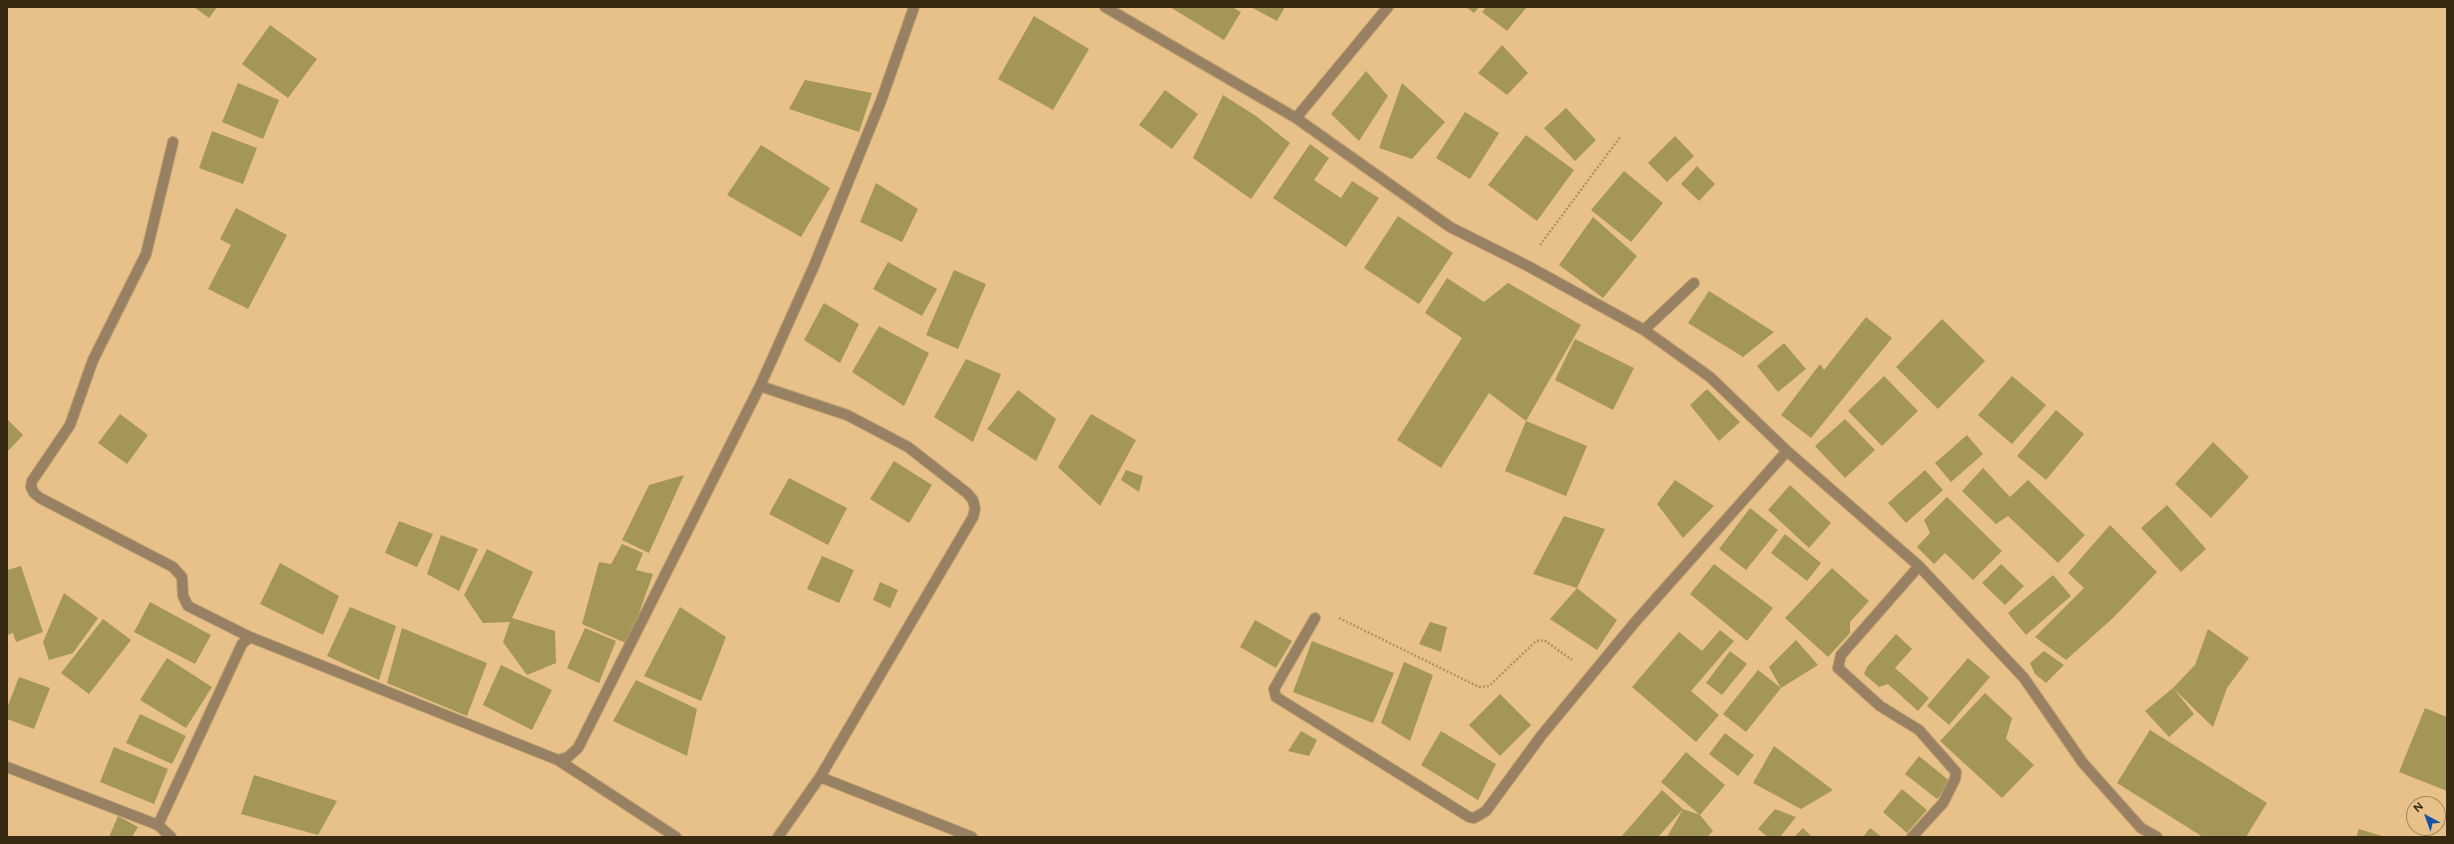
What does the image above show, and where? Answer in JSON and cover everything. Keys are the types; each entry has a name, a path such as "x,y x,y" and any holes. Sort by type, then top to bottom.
{"street":[{"path":"558,760 568,757 578,748 760,386 814,266 881,101 914,7"},
{"path":"1105,7 1296,118 1450,227 1526,265 1644,330 1710,377 1787,451 1919,566 2024,678 2083,763 2141,828 2157,837"},
{"path":"1296,118 1388,7"},
{"path":"173,142 146,254 93,360 70,425 32,481 31,487 34,493 40,498 174,567 182,577 183,596 188,606 250,637 558,760 676,837"},
{"path":"1644,330 1694,283"},
{"path":"760,386 847,415 908,447 967,493 973,500 975,509 973,517 820,777 778,837"},
{"path":"1315,618 1274,689 1276,697 1469,817 1479,816 1486,811 1541,736 1592,674 1787,451"},
{"path":"1912,837 1943,802 1955,778 1956,772 1920,730 1880,706 1838,668 1841,655 1919,566"},
{"path":"158,825 242,644 250,637"},
{"path":"7,768 158,825 171,837"},
{"path":"820,777 972,837"}],"path":[{"path":"1526,265 1566,207 1621,136"},
{"path":"1315,618 1324,612 1331,614 1479,687 1489,686 1531,644 1536,641 1544,640 1592,674"}],"building":[{"path":"194,7 217,7 209,18"},
{"path":"1170,7 1232,7 1241,12 1224,40"},
{"path":"1251,7 1285,7 1277,21"},
{"path":"1466,7 1479,7 1474,13"},
{"path":"1486,7 1527,7 1507,31 1482,12"},
{"path":"1034,16 1089,49 1053,110 998,79"},
{"path":"270,25 317,59 288,98 242,64"},
{"path":"1502,45 1528,73 1507,95 1478,73"},
{"path":"1366,71 1388,96 1359,141 1331,114"},
{"path":"805,80 872,93 859,132 789,109"},
{"path":"238,83 279,100 263,139 222,122"},
{"path":"1402,83 1445,122 1412,159 1379,148"},
{"path":"1165,90 1198,114 1172,149 1139,125"},
{"path":"1223,95 1256,116 1290,143 1251,199 1193,158"},
{"path":"1566,108 1596,140 1575,161 1544,128"},
{"path":"1465,112 1499,133 1470,179 1436,158"},
{"path":"212,131 257,148 243,184 199,168"},
{"path":"1526,135 1574,170 1537,221 1488,185"},
{"path":"1675,136 1694,156 1667,182 1648,163"},
{"path":"1310,144 1329,158 1314,180 1341,198 1352,181 1379,198 1346,247 1273,198"},
{"path":"761,145 830,188 801,237 727,195"},
{"path":"1697,166 1715,184 1699,201 1681,184"},
{"path":"1624,171 1663,203 1631,242 1591,210"},
{"path":"876,183 918,209 902,242 860,222"},
{"path":"236,208 287,235 248,309 208,289 231,245 220,239"},
{"path":"1398,216 1453,253 1419,304 1364,268"},
{"path":"1593,217 1637,256 1603,298 1559,265"},
{"path":"888,262 937,289 922,316 873,289"},
{"path":"954,270 986,284 958,349 926,335"},
{"path":"1447,278 1484,302 1508,283 1581,325 1526,421 1489,393 1441,468 1397,440 1462,338 1425,313"},
{"path":"1709,291 1774,332 1743,357 1688,323"},
{"path":"824,303 859,324 840,363 804,340"},
{"path":"1866,317 1892,338 1811,438 1781,415 1820,364 1824,370"},
{"path":"1942,319 1985,361 1938,409 1896,367"},
{"path":"879,326 929,353 904,406 852,372"},
{"path":"1575,339 1634,368 1613,410 1555,380"},
{"path":"1784,343 1806,369 1778,392 1757,366"},
{"path":"966,359 1001,374 973,442 934,417"},
{"path":"1884,376 1918,411 1882,446 1848,411"},
{"path":"2012,376 2046,405 2012,444 1978,415"},
{"path":"1707,389 1740,422 1719,441 1690,405"},
{"path":"1018,390 1056,419 1036,461 987,429"},
{"path":"2056,410 2084,434 2046,480 2017,456"},
{"path":"120,414 148,435 127,464 98,443"},
{"path":"1091,414 1136,440 1100,506 1058,467"},
{"path":"7,419 23,435 7,452"},
{"path":"1845,419 1875,450 1845,478 1815,446"},
{"path":"1526,421 1587,446 1566,496 1505,471"},
{"path":"1967,435 1983,454 1951,482 1935,463"},
{"path":"2213,442 2249,477 2211,518 2175,484"},
{"path":"894,461 932,485 909,523 870,499"},
{"path":"1983,468 2010,497 2028,480 2085,535 2058,563 2008,516 1996,524 1962,491"},
{"path":"1126,470 1143,476 1139,492 1121,480"},
{"path":"1925,470 1943,490 1906,523 1888,503"},
{"path":"684,475 649,553 622,540 649,485"},
{"path":"789,478 847,508 828,545 769,514"},
{"path":"1675,480 1714,506 1683,538 1657,504"},
{"path":"1790,485 1831,523 1809,548 1768,510"},
{"path":"1947,497 2002,551 1973,580 1945,553 1934,564 1917,547 1930,533 1924,520"},
{"path":"2167,505 2206,549 2181,572 2141,528"},
{"path":"1750,508 1778,530 1746,570 1719,549"},
{"path":"1564,516 1605,529 1577,588 1533,574"},
{"path":"399,521 433,534 417,567 385,553"},
{"path":"2110,525 2157,572 2114,617 2066,660 2035,637 2084,588 2068,573"},
{"path":"1785,534 1821,563 1807,581 1771,553"},
{"path":"441,535 478,549 459,591 427,574"},
{"path":"622,544 643,553 636,570 653,574 628,644 582,624 599,562 611,564"},
{"path":"487,549 533,572 512,618 555,631 556,663 527,675 503,642 510,622 483,623 464,595"},
{"path":"822,556 854,570 839,603 807,589"},
{"path":"280,563 339,596 323,635 260,604"},
{"path":"1714,564 1773,608 1747,641 1690,594"},
{"path":"2001,564 2024,586 2005,605 1982,583"},
{"path":"21,566 43,632 16,642 13,633 7,635 7,570"},
{"path":"1832,568 1869,601 1850,622 1850,633 1828,657 1785,618"},
{"path":"2053,575 2071,596 2026,635 2008,613"},
{"path":"880,582 898,590 890,608 873,600"},
{"path":"1577,588 1617,620 1597,650 1550,619"},
{"path":"64,593 98,618 73,653 49,660 43,642"},
{"path":"150,602 211,635 195,664 134,632"},
{"path":"350,607 396,626 379,680 327,656"},
{"path":"680,607 726,637 701,701 644,676"},
{"path":"103,619 131,640 89,694 61,673"},
{"path":"1255,620 1292,641 1276,668 1240,647"},
{"path":"1430,622 1447,627 1441,652 1419,644"},
{"path":"402,628 487,663 467,716 387,683"},
{"path":"585,628 616,641 599,683 567,668"},
{"path":"2208,629 2249,658 2227,688 2213,727 2174,689 2194,714 2169,737 2145,711 2173,688 2195,665"},
{"path":"1720,630 1734,641 1691,691 1719,715 1696,742 1632,687 1679,632 1702,651"},
{"path":"1896,634 1912,649 1895,668 1929,698 1918,711 1888,684 1879,687 1864,674 1867,667"},
{"path":"1796,640 1818,665 1781,688 1769,667"},
{"path":"1312,641 1394,673 1373,723 1293,692"},
{"path":"1730,651 1747,664 1722,695 1706,683"},
{"path":"2044,651 2064,665 2046,683 2035,674 2030,663"},
{"path":"167,658 212,687 186,728 140,700"},
{"path":"1968,658 1990,677 1949,725 1927,706"},
{"path":"1404,662 1433,675 1410,741 1381,723"},
{"path":"501,665 552,690 532,730 483,705"},
{"path":"1758,670 1781,688 1746,732 1723,714"},
{"path":"19,677 50,688 34,729 7,719 7,708"},
{"path":"636,680 697,709 687,756 613,721"},
{"path":"1985,693 2012,718 2006,739 2034,765 2002,798 1940,741"},
{"path":"1500,694 1531,725 1500,756 1469,725"},
{"path":"2425,708 2447,717 2447,791 2399,772"},
{"path":"140,714 186,736 172,764 126,743"},
{"path":"2150,730 2267,803 2246,837 2203,837 2117,783"},
{"path":"1301,731 1317,740 1309,756 1288,751"},
{"path":"1441,731 1496,764 1478,800 1421,765"},
{"path":"1725,733 1754,755 1738,776 1709,754"},
{"path":"1774,746 1833,790 1801,809 1753,783"},
{"path":"114,747 168,769 154,804 100,782"},
{"path":"1686,752 1725,785 1700,815 1661,782"},
{"path":"1919,756 1951,782 1937,799 1905,774"},
{"path":"254,775 337,801 318,835 241,814"},
{"path":"1902,789 1927,810 1907,833 1883,812"},
{"path":"1662,790 1683,809 1658,837 1621,837"},
{"path":"1683,809 1700,815 1713,831 1707,837 1667,837"},
{"path":"1775,809 1796,817 1780,837 1768,837 1758,829"},
{"path":"118,816 138,827 132,837 109,837"},
{"path":"1803,828 1812,837 1794,837"},
{"path":"1870,828 1882,837 1863,837"},
{"path":"2359,829 2385,837 2356,837"}]}
